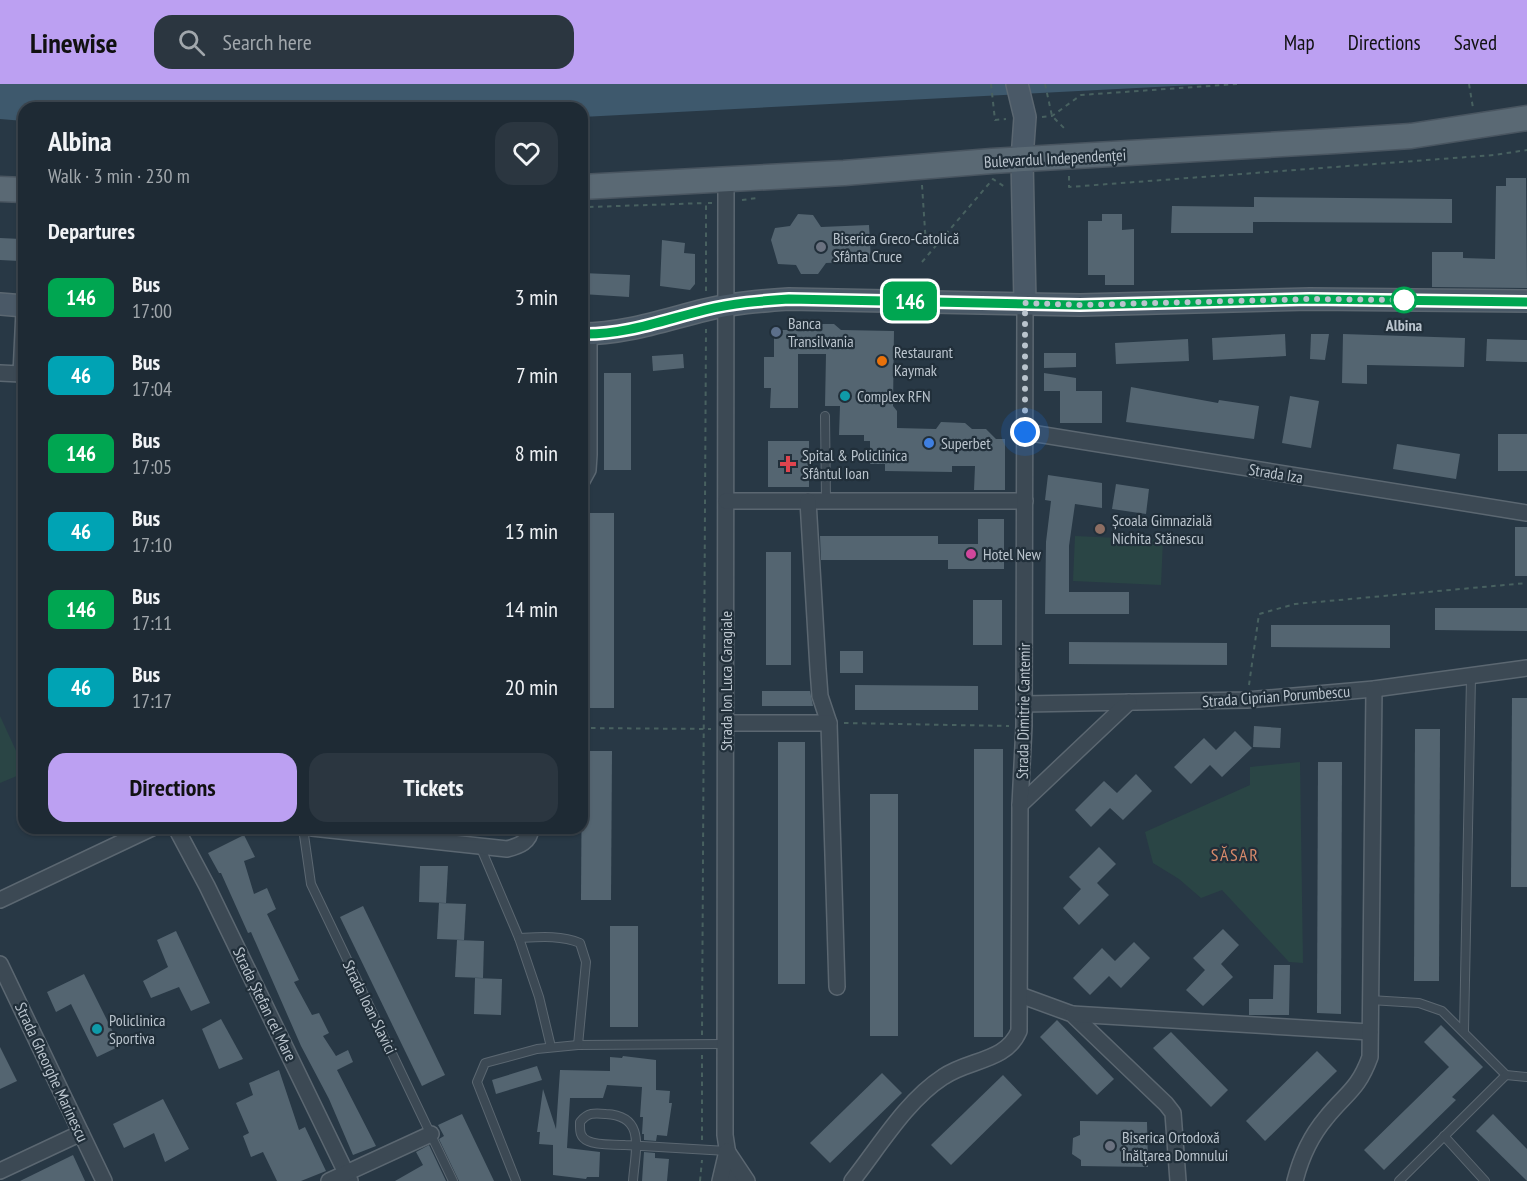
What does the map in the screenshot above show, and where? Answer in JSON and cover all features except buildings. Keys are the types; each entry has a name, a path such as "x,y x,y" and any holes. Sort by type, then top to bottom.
{"main road":[{"name":"Bulevardul Independenței","path":"588,187 726,191 1411,136 1527,118"},
{"path":"0,189 18,190"}],"street":[{"name":"Strada Dimitrie Cantemir","path":"852,1181 911,1106 941,1077 965,1065 1003,1052 1013,1044 1019,1031 1020,805 1024,726 1025,303 1022,169 1025,117 1019,91"},
{"name":"Strada Ion Luca Caragiale","path":"726,191 716,308 726,501 725,1044 727,1151 732,1181"},
{"path":"588,334 647,326 716,308 789,299 1080,305 1310,299 1527,302"},
{"path":"0,304 18,306"},
{"path":"0,373 18,374"},
{"name":"Strada Iza","path":"1025,432 1527,513"},
{"path":"726,501 1025,501"},
{"path":"808,501 819,687 829,723 837,987"},
{"name":"Strada Ciprian Porumbescu","path":"1024,704 1247,700 1374,689 1527,668"},
{"path":"1295,1181 1308,1142 1327,1116 1354,1090 1362,1078 1370,1057 1374,689"},
{"path":"1020,805 1129,702"},
{"path":"726,726 829,723"},
{"path":"0,900 139,834"},
{"name":"Strada Ștefan cel Mare","path":"179,834 349,1177"},
{"path":"368,834 507,849 520,846 526,841 529,834"},
{"name":"Strada Gheorghe Marinescu","path":"0,964 104,1181"},
{"path":"1020,995 1072,1014 1370,1032"},
{"path":"1072,1014 1173,1113 1178,1181"},
{"path":"0,1172 81,1133"},
{"path":"329,1181 349,1177 431,1134"},
{"path":"720,1181 727,1151"},
{"path":"727,1151 747,1181"}],"lane":[{"path":"825,416 826,501"},
{"path":"1464,1031 1471,677"},
{"name":"Strada Ioan Slavici","path":"304,834 311,884 453,1181"},
{"path":"480,846 519,938 539,997 551,1047"},
{"path":"519,938 549,937 571,939 580,943 586,962 578,1045"},
{"path":"1370,1000 1419,1004 1442,1011 1506,1075 1527,1077"},
{"path":"516,1181 477,1082 485,1064 501,1057 551,1047 725,1044"},
{"path":"1399,1181 1506,1075"},
{"path":"633,1181 635,1146 634,1127 620,1114 590,1114 580,1122 580,1133 588,1142 635,1146 727,1151"},
{"path":"1444,1136 1485,1181"}],"path":[{"path":"991,84 994,120"},
{"path":"1045,84 1052,116 1067,131"},
{"path":"1052,116 1081,95 1237,84"},
{"path":"1469,84 1474,110"},
{"path":"1069,171 1069,187 1494,155 1527,150"},
{"path":"981,180 993,179 1022,169"},
{"path":"922,262 993,179"},
{"path":"922,185 926,245"},
{"path":"588,207 706,203 726,191 762,198"},
{"path":"700,1181 703,729 716,308 706,203"},
{"path":"1247,700 1259,614 1295,604 1527,583"},
{"path":"829,723 1024,726"},
{"path":"588,728 703,729 726,726"}],"green space":[{"path":"1075,536 1163,540 1161,585 1073,581"},
{"path":"0,716 18,755 18,776 0,783"},
{"path":"1300,762 1303,963 1289,962 1222,890 1201,898 1179,879 1153,863 1145,832 1250,785 1250,767"}],"water":[{"path":"0,84 1214,84 588,117 588,102 18,102 18,120 0,119"}],"bus line":[{"name":"146","path":"588,334 609,333 647,326 706,310 749,302 789,299 1080,305 1310,299 1527,302"}],"place":[{"name":"Biserica Greco-Catolică Sfânta Cruce","path":"821,247"},
{"name":"Albina","path":"1404,300"},
{"name":"Banca Transilvania","path":"776,332"},
{"name":"Restaurant Kaymak","path":"882,361"},
{"name":"Complex RFN","path":"845,396"},
{"name":"Superbet","path":"929,443"},
{"name":"Spital & Policlinica Sfântul Ioan","path":"788,464"},
{"name":"Școala Gimnazială Nichita Stănescu","path":"1100,529"},
{"name":"Hotel New","path":"971,554"},
{"name":"Policlinica Sportiva","path":"97,1029"},
{"name":"Biserica Ortodoxă Înălțarea Domnului","path":"1110,1146"}],"district":[{"name":"SĂSAR","path":"1235,855"}],"route":[{"path":"1025,432 1025,303 1080,305 1310,299 1404,300"}]}
